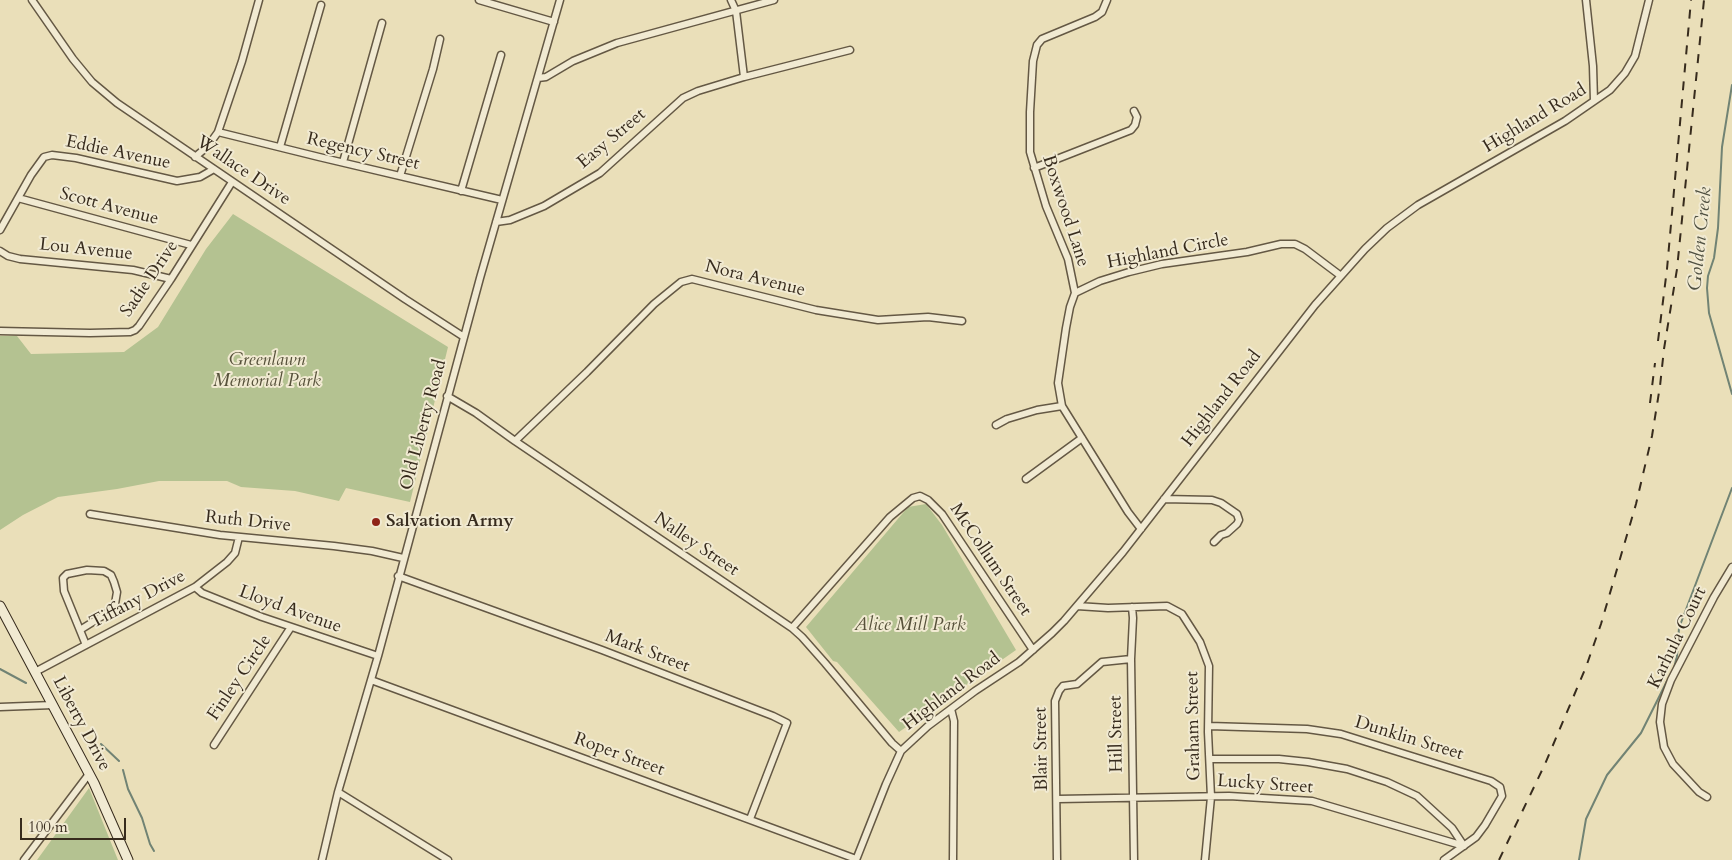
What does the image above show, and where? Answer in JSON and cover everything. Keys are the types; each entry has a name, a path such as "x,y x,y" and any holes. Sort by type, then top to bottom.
{"main road":[{"name":"Liberty Drive","path":"0,606 89,774 128,860"}],"street":[{"name":"Wallace Drive","path":"32,0 73,59 92,82 140,120 464,337"},
{"path":"195,157 208,146 218,132 260,0"},
{"path":"479,0 554,22"},
{"name":"Old Liberty Road","path":"322,860 338,792 378,656 447,396 560,0"},
{"path":"731,0 736,11 744,77"},
{"path":"538,78 546,77 573,61 618,43 774,0"},
{"name":"Boxwood Lane","path":"1075,293 1068,258 1046,206 1030,152 1033,60 1037,45 1042,39 1095,17 1102,12 1107,0"},
{"path":"1586,0 1593,66 1594,101"},
{"name":"Highland Road","path":"856,859 901,751 928,726 1033,650 1052,633 1141,529 1315,305 1365,249 1387,228 1418,205 1565,121 1610,90 1626,73 1635,56 1649,0"},
{"path":"280,147 322,5"},
{"path":"343,162 382,23"},
{"path":"400,176 440,39"},
{"name":"Easy Street","path":"496,222 510,220 544,206 600,173 683,98 698,90 850,50"},
{"path":"461,191 501,55"},
{"path":"1034,168 1131,130 1135,125 1137,117 1134,111"},
{"name":"Regency Street","path":"218,132 502,200"},
{"name":"Eddie Avenue","path":"18,198 44,158 52,155 76,158 177,181 200,177 214,169"},
{"name":"Sadie Drive","path":"0,331 130,332 139,326 171,279 232,182"},
{"path":"0,230 18,198"},
{"name":"Scott Avenue","path":"18,198 191,245"},
{"name":"Highland Circle","path":"1075,293 1100,281 1162,264 1247,252 1281,244 1295,244 1306,249 1340,276"},
{"name":"Lou Avenue","path":"0,251 8,256 20,259 133,270 171,279"},
{"name":"Nora Avenue","path":"515,441 666,292 681,282 692,279 816,310 878,320 928,317 962,321"},
{"path":"1075,293 1066,328 1058,383 1062,406 1128,512 1141,529"},
{"name":"Nalley Street","path":"447,396 476,413 792,628 802,637 892,743 901,751"},
{"path":"996,425 1008,419 1037,410 1062,406"},
{"path":"1026,480 1082,438"},
{"name":"McCollum Street","path":"792,628 890,517 913,498 920,496 928,500 942,514 1033,650"},
{"path":"1164,499 1212,500 1221,503 1237,514 1239,520 1237,524 1214,542"},
{"name":"Ruth Drive","path":"90,514 239,537 372,551 403,558"},
{"name":"Tiffany Drive","path":"35,672 195,587 227,562 235,553 239,537"},
{"name":"Karhula Court","path":"1707,797 1699,792 1673,764 1664,747 1660,722 1662,704 1671,680 1714,597 1732,567"},
{"path":"80,630 112,610 115,604 117,592 114,582 111,575 104,571 87,570 67,574 63,578 64,591 86,645"},
{"name":"Mark Street","path":"398,576 602,650 774,716 787,724 750,820"},
{"name":"Lloyd Avenue","path":"195,587 202,593 291,627 378,656"},
{"name":"Graham Street","path":"1077,606 1167,606 1182,614 1200,642 1209,666 1210,796 1205,860"},
{"name":"Hill Street","path":"1132,607 1134,860"},
{"name":"Finley Circle","path":"214,745 291,627"},
{"name":"Blair Street","path":"1057,860 1058,799 1055,701 1063,686 1077,684 1102,662 1131,659"},
{"name":"Roper Street","path":"371,680 856,859"},
{"path":"0,707 53,705"},
{"path":"951,709 954,721 953,860"},
{"name":"Dunklin Street","path":"1209,726 1308,729 1341,734 1491,781 1500,786 1502,796 1476,837 1444,860"},
{"path":"1210,759 1279,759 1308,762 1347,770 1387,782 1417,796 1452,828 1464,846"},
{"path":"24,860 89,774"},
{"path":"338,792 448,860"},
{"name":"Lucky Street","path":"1058,799 1210,796 1312,801 1464,846"}],"green space":[{"name":"Greenlawn Memorial Park","path":"233,214 448,347 410,502 346,488 339,501 295,491 241,487 227,481 159,481 58,497 23,515 0,530 0,336 17,336 31,354 124,352 158,327 206,249"},
{"name":"Alice Mill Park","path":"926,504 942,525 1016,650 899,732 837,662 833,661 806,627 908,507"},
{"path":"89,788 118,860 37,860"}],"waterway":[{"name":"Golden Creek","path":"1732,85 1722,147 1718,228 1707,288 1709,313 1732,394"},
{"path":"1674,668 1679,628 1732,488"},
{"path":"0,669 26,683"},
{"path":"1579,860 1586,819 1607,775 1641,733 1667,681"},
{"path":"60,692 69,698"},
{"path":"101,744 119,761"},
{"path":"123,770 128,789 142,818 154,851"}],"railway":[{"path":"1658,341 1667,269 1691,0"},
{"path":"1499,860 1545,764 1586,667 1601,624 1636,504 1652,436 1677,269 1704,0"},
{"path":"1650,403 1655,363"}],"place":[{"name":"Salvation Army","path":"376,522"}]}
